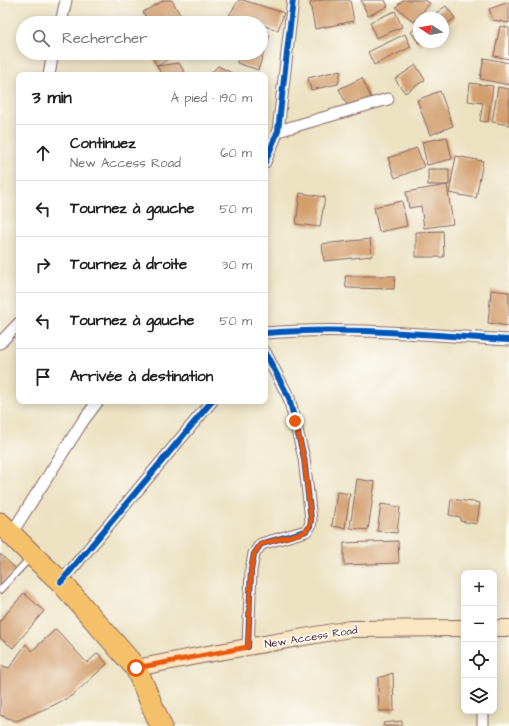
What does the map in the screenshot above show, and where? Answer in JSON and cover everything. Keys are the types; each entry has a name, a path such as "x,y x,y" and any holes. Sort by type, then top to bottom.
{"highway":[{"path":"6,528 32,556 60,582 136,668 161,726"}],"main road":[{"name":"New Access Road","path":"136,668 350,629 461,628"},
{"path":"497,628 509,628"}],"street":[{"path":"62,16 66,0"},
{"path":"268,155 278,131 293,0"},
{"path":"49,72 51,60"},
{"path":"278,131 388,99"},
{"path":"0,343 16,326"},
{"path":"268,333 297,330 372,332 509,340"},
{"path":"248,647 251,570 254,554 261,544 306,531 310,526 311,520 304,458 289,398 268,358"},
{"path":"6,528 96,404"},
{"path":"60,582 209,404"},
{"path":"483,714 483,726"}],"lane":[{"path":"0,590 32,556"}],"building":[{"path":"164,0 172,0 181,16 145,16 143,12"},
{"path":"239,0 284,13 278,30 268,27 268,16 229,15"},
{"path":"322,0 350,0 354,21 315,29 310,3"},
{"path":"361,0 385,0 388,6 368,16"},
{"path":"403,0 424,0 430,3 422,12 413,12 413,21 396,7"},
{"path":"509,2 509,23 493,20 489,9"},
{"path":"446,6 455,18 449,22 449,12 438,12"},
{"path":"395,11 402,27 376,38 370,22"},
{"path":"500,26 509,28 509,59 494,56"},
{"path":"405,34 411,47 374,65 368,52"},
{"path":"484,58 509,63 509,85 480,79"},
{"path":"154,60 167,60 157,66"},
{"path":"238,60 261,60 258,70 237,63"},
{"path":"179,63 184,72 160,72 157,66"},
{"path":"416,65 425,80 405,93 395,79"},
{"path":"218,66 230,72 212,72"},
{"path":"341,70 338,84 311,90 308,78"},
{"path":"362,78 371,98 349,109 339,89"},
{"path":"470,83 493,86 488,122 480,121 483,103 468,101"},
{"path":"498,87 509,89 509,125 492,122"},
{"path":"440,91 453,126 430,135 417,100"},
{"path":"447,137 452,159 427,165 422,142"},
{"path":"417,148 424,167 395,178 388,158"},
{"path":"456,156 483,161 476,198 449,193"},
{"path":"428,169 449,169 449,185 428,185"},
{"path":"447,185 453,224 424,228 421,206 409,208 406,192"},
{"path":"300,193 325,197 320,227 296,224"},
{"path":"402,201 407,226 379,232 374,207"},
{"path":"443,231 444,257 416,257 416,232"},
{"path":"370,239 372,256 324,261 322,244"},
{"path":"345,276 395,276 394,289 346,288"},
{"path":"491,290 509,292 509,326 488,323"},
{"path":"357,479 375,482 368,530 350,528"},
{"path":"337,492 350,494 345,528 332,526"},
{"path":"451,499 480,503 477,524 460,521 461,517 449,515"},
{"path":"381,504 400,507 397,533 377,531"},
{"path":"398,541 399,563 344,565 344,543"},
{"path":"0,554 16,569 0,585"},
{"path":"24,593 44,611 13,648 0,638 0,621"},
{"path":"56,629 87,663 98,653 107,664 73,695 54,705 16,721 0,715 0,665 9,668 26,644 32,651"},
{"path":"393,673 394,711 379,711 378,678"},
{"path":"402,721 402,726 384,726 383,723"}],"cycle path":[{"path":"268,155 278,131 293,0"},
{"path":"268,333 326,330 509,340"},
{"path":"248,647 251,570 254,554 261,544 306,531 310,526 311,520 304,458 289,398 268,358"},
{"path":"61,582 209,404"}],"route":[{"path":"136,668 248,647 249,597 254,554 261,544 302,533 310,526 311,520 304,458 295,421"}]}
